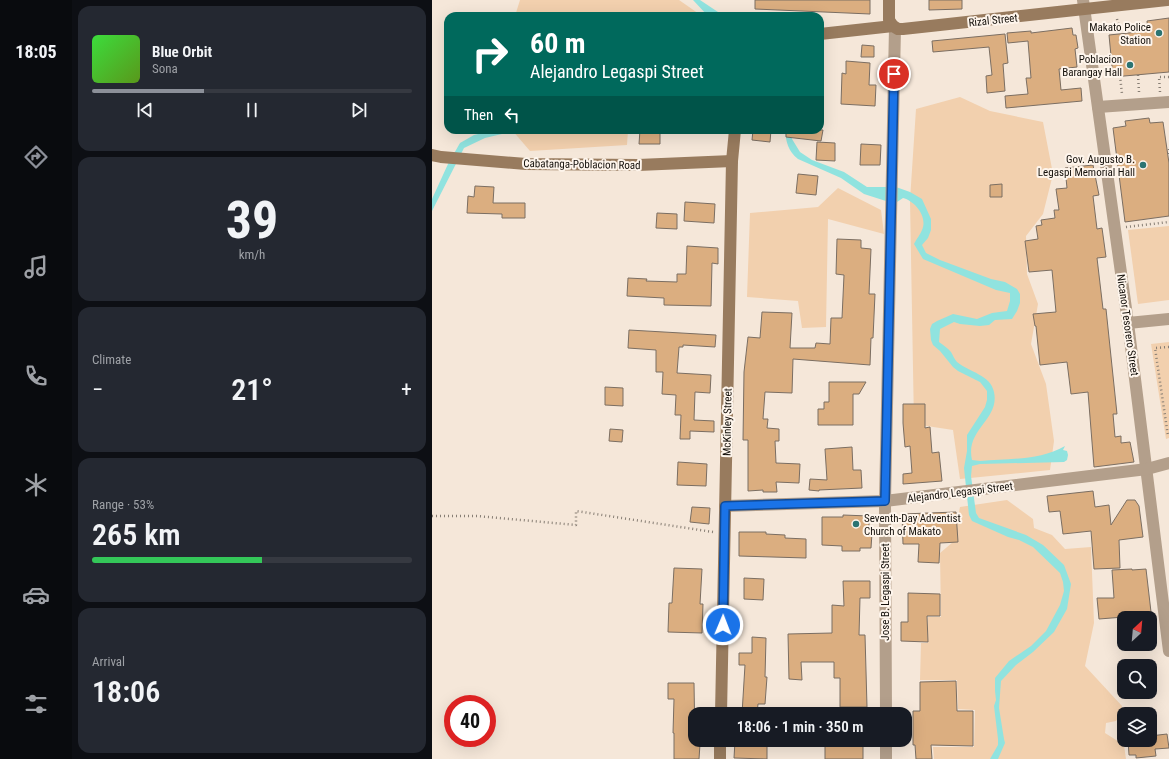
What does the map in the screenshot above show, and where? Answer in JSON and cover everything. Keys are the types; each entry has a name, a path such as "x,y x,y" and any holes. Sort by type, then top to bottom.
{"street":[{"path":"889,0 889,20 894,27"},
{"name":"Rizal Street","path":"824,34 894,27 903,29 1084,5 1167,0"},
{"name":"Nicanor Tesorero Street","path":"1084,5 1128,323 1169,650"},
{"name":"Jose B. Legaspi Street","path":"886,707 885,501 894,27"},
{"path":"1098,107 1165,102"},
{"name":"McKinley Street","path":"721,707 732,161 735,134"},
{"name":"Cabatanga-Poblacion Road","path":"437,156 526,164 638,165 732,161"},
{"path":"1128,323 1169,319"},
{"name":"Alejandro Legaspi Street","path":"725,506 885,501 1147,469 1169,463"},
{"path":"720,747 720,759"},
{"path":"886,747 886,759"}],"path":[{"path":"1117,19 1120,34"},
{"path":"1138,75 1140,104"},
{"path":"1120,76 1123,105"},
{"path":"1165,102 1159,77 1169,76"},
{"path":"1169,150 1169,156"},
{"path":"1115,228 1169,222"},
{"path":"1169,347 1156,348 1169,436"},
{"path":"432,516 477,516 576,525 576,512 713,532"}],"shaded area":[{"path":"520,0 679,0 696,12 516,12"},
{"path":"960,97 990,111 1043,122 1053,174 1043,214 1026,236 1027,274 1038,304 1031,344 1046,384 1054,441 1050,470 960,479 953,430 914,424 910,200 916,109"},
{"path":"515,134 628,134 627,145 530,151"},
{"path":"838,188 881,210 884,234 828,219 826,327 802,328 798,301 747,297 750,213 818,207"},
{"path":"1169,226 1169,300 1138,304 1128,230"},
{"path":"1169,342 1169,438 1166,439 1151,344"},
{"path":"1007,500 1033,519 1034,528 1052,535 1065,549 1091,547 1094,623 1085,666 1122,706 1117,707 1116,721 1106,723 1105,733 1117,741 1117,747 1124,747 1126,759 934,759 933,747 974,747 975,710 958,709 957,680 920,680 921,643 928,643 928,617 941,617 940,553 953,542 960,507"}],"water":[{"path":"693,0 700,0 718,12 704,12"},
{"path":"502,134 485,138 464,148 432,211 432,199 448,164 460,143 474,135"},
{"path":"786,134 793,134 792,139 800,152 812,160 844,172 867,187 896,187 910,192 922,199 931,219 931,230 928,238 922,245 926,253 940,260 991,279 1005,282 1017,289 1020,294 1020,303 1012,319 995,320 989,325 980,326 954,322 940,329 939,342 952,353 957,362 979,374 989,382 994,392 992,410 973,440 971,449 972,460 980,461 1034,457 1055,451 1065,446 1063,450 1067,451 1068,455 1067,460 1064,462 980,464 972,466 971,476 976,513 979,518 1026,535 1043,545 1064,565 1071,584 1067,609 1054,632 1033,652 1016,665 1001,681 999,708 1005,743 998,759 990,759 998,745 994,706 996,700 995,678 1009,661 1031,646 1046,631 1060,605 1064,591 1063,582 1060,573 1033,547 972,521 969,515 964,468 967,451 967,435 985,407 987,391 980,382 953,367 933,345 930,329 932,324 953,314 977,319 992,313 1007,311 1010,301 1010,293 996,290 923,259 914,244 921,232 923,220 919,210 912,202 903,198 897,202 889,202 864,194 841,178 798,159 788,146"}],"building":[{"path":"755,0 870,0 870,14 755,9"},
{"path":"929,0 962,0 962,9 929,10"},
{"path":"1169,18 1169,72 1113,77 1109,35 1148,31 1147,21"},
{"path":"1072,28 1073,35 1076,35 1078,48 1075,49 1077,67 1059,69 1061,90 1081,88 1082,101 1006,108 1005,96 1028,94 1026,78 1031,78 1028,41 1008,43 1007,33 1031,31 1031,33"},
{"path":"1005,34 1008,63 1003,64 1005,91 987,93 986,76 992,75 989,47 933,52 932,41"},
{"path":"862,45 874,46 874,57 861,57"},
{"path":"846,61 870,63 869,85 876,85 875,106 841,104 842,73 846,74"},
{"name":"Gov. Augusto B. Legaspi Memorial Hall","path":"1149,118 1150,123 1163,122 1169,163 1169,216 1125,222 1113,128 1126,126 1125,121"},
{"path":"640,134 660,134 660,144 639,144"},
{"path":"753,134 771,134 770,142 752,140"},
{"path":"786,134 822,134 821,141 786,137"},
{"path":"817,142 835,143 835,161 816,160"},
{"path":"861,144 881,145 880,165 860,165"},
{"path":"1093,165 1099,195 1093,196 1097,229 1102,228 1106,257 1097,258 1103,309 1106,309 1117,414 1113,414 1115,437 1121,436 1121,443 1130,442 1134,462 1094,467 1088,392 1071,394 1067,362 1040,365 1036,326 1033,314 1056,312 1052,270 1029,272 1025,241 1038,239 1036,226 1042,225 1041,220 1055,218 1054,210 1059,210 1056,189 1067,188 1065,168"},
{"path":"798,174 818,176 816,195 796,193"},
{"path":"1002,184 1002,197 990,197 990,185"},
{"path":"475,186 494,187 493,203 525,203 525,218 502,218 502,214 467,213 468,196 474,197"},
{"path":"685,202 715,204 714,223 684,221"},
{"path":"657,213 677,214 677,229 656,228"},
{"path":"837,239 861,240 861,248 871,249 869,294 875,294 870,365 793,359 792,393 765,392 763,419 768,419 767,428 779,429 779,441 775,441 776,463 800,464 799,483 776,482 777,492 763,492 763,490 748,491 748,440 743,440 744,372 748,337 760,338 762,312 792,313 790,348 815,348 816,343 830,344 831,318 842,318 844,275 836,274"},
{"path":"687,246 718,248 718,264 712,263 711,306 664,305 664,298 627,296 628,278 647,279 646,281 677,282 677,274 686,274"},
{"path":"629,330 716,335 715,347 683,345 683,347 679,347 677,373 711,375 710,393 695,392 694,420 714,421 714,432 690,431 690,439 680,439 681,415 675,415 676,395 662,394 663,372 656,372 656,350 628,348"},
{"path":"829,382 866,382 859,394 853,394 853,425 818,425 818,409 824,409 824,402 829,402"},
{"path":"605,387 623,388 623,406 605,405"},
{"path":"903,404 925,404 925,428 930,427 932,453 939,452 942,481 903,484 903,474 912,473 910,446 905,447"},
{"path":"610,429 623,430 622,442 609,441"},
{"path":"852,447 853,470 861,470 862,488 819,491 809,490 810,479 827,480 825,449"},
{"path":"678,462 707,464 706,486 677,485"},
{"path":"1093,491 1095,507 1109,505 1111,525 1127,500 1135,500 1139,506 1143,537 1119,540 1120,568 1094,569 1091,531 1063,534 1060,511 1049,512 1047,496"},
{"path":"692,507 710,508 709,524 690,522"},
{"path":"956,512 958,542 940,543 939,563 918,562 919,544 903,544 902,514"},
{"path":"843,515 869,516 869,533 872,533 871,548 860,548 860,551 842,551 842,546 822,545 822,517 843,517"},
{"path":"739,532 766,532 766,534 785,535 785,538 806,539 806,558 739,556"},
{"path":"674,568 702,569 700,604 703,604 702,633 668,632 669,603 672,603"},
{"path":"1146,569 1151,611 1117,611 1117,618 1099,619 1097,598 1114,598 1112,570"},
{"path":"744,578 764,579 763,600 744,599"},
{"path":"843,581 870,581 870,598 860,598 859,635 865,635 867,707 840,707 840,678 834,678 834,662 801,662 802,680 789,679 788,634 832,633 832,605 844,606"},
{"path":"908,593 940,594 940,616 927,616 928,642 901,641 901,622 908,622"},
{"path":"752,637 766,638 765,677 767,677 765,704 758,704 758,707 742,707 745,665 739,665 739,653 752,653"},
{"path":"956,681 957,711 973,711 973,746 931,745 932,759 916,759 915,745 913,745 913,711 920,711 920,682"},
{"path":"668,683 694,683 694,707 688,707 688,747 700,747 699,759 674,759 674,699 668,699"},
{"path":"1167,734 1169,748 1155,749 1156,756 1136,758 1136,755 1129,755 1128,747 1157,747 1157,735"},
{"path":"735,747 767,747 767,759 734,758"},
{"path":"825,747 863,747 863,759 825,759"}],"place":[{"name":"Makato Police Station","path":"1159,33"},
{"name":"Poblacion Barangay Hall","path":"1130,65"},
{"name":"Gov. Augusto B. Legaspi Memorial Hall","path":"1143,165"},
{"name":"Seventh-Day Adventist Church of Makato","path":"856,524"}],"route":[{"path":"723,625 725,506 885,501 894,74"}]}
